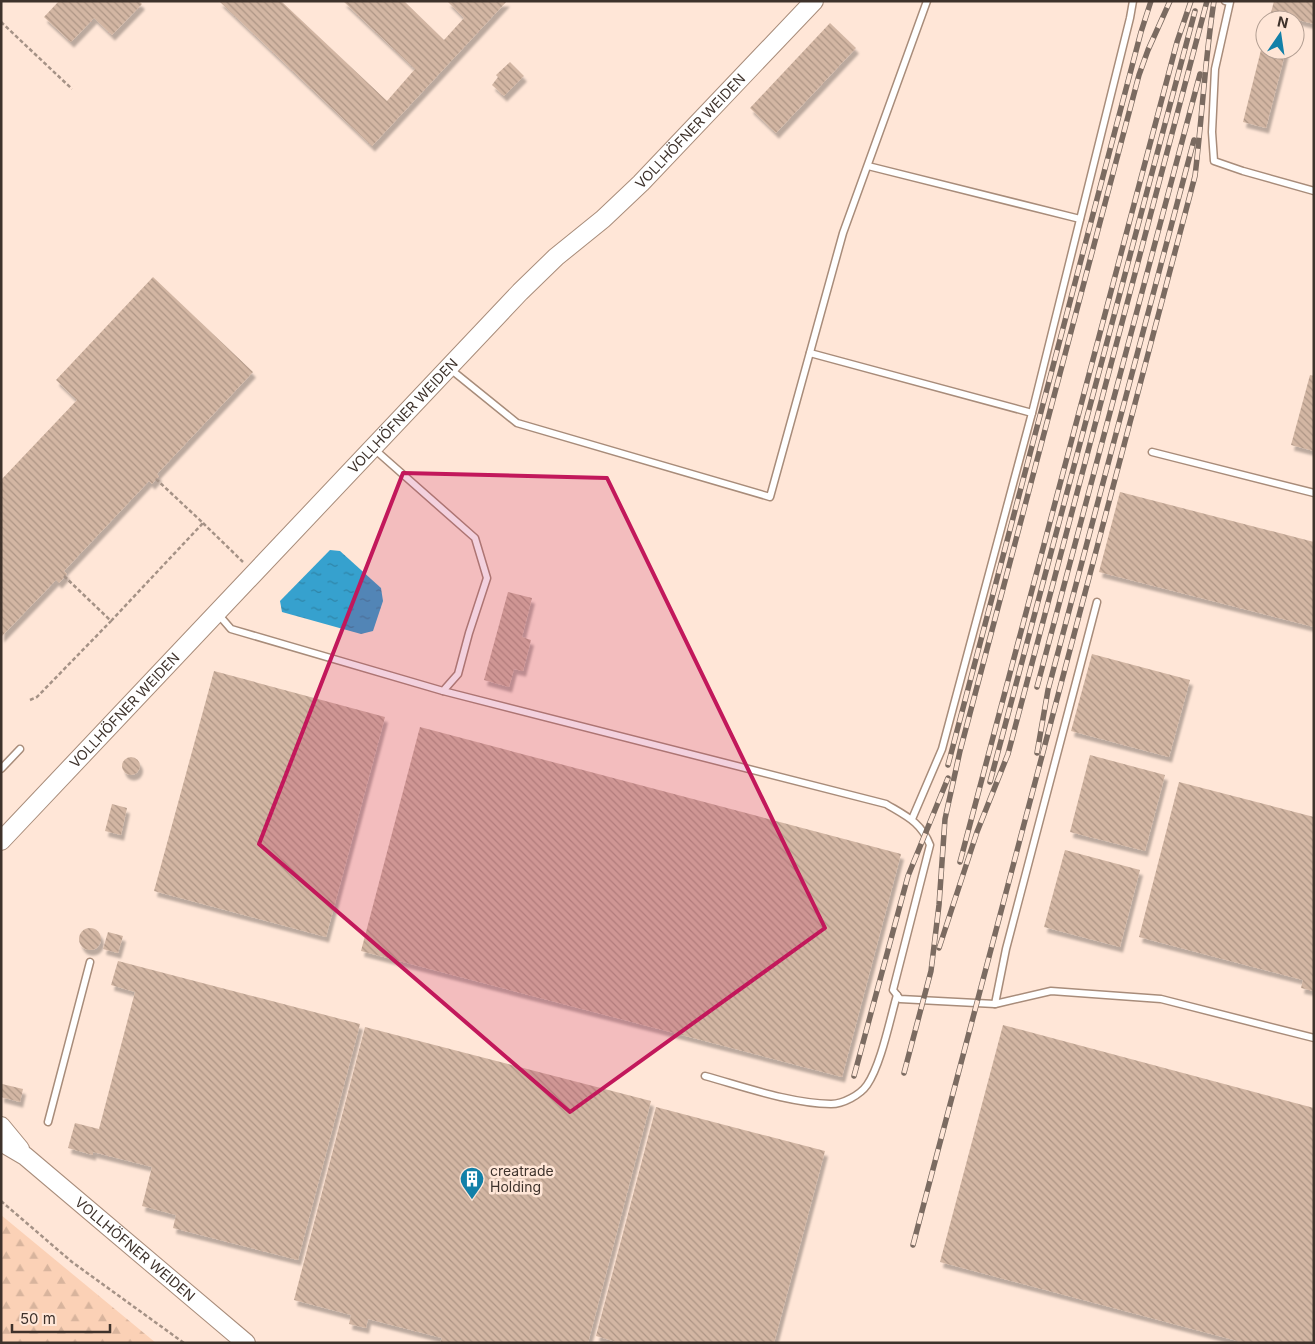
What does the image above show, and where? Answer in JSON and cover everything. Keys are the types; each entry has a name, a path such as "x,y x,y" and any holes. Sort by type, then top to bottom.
{"main road":[{"name":"VOLLHÖFNER WEIDEN","path":"1,841 550,262 641,184 814,1"},
{"name":"VOLLHÖFNER WEIDEN","path":"1,1126 25,1156"},
{"name":"VOLLHÖFNER WEIDEN","path":"1,1142 25,1156 246,1343"}],"lane":[{"path":"449,368 517,423 770,497 843,233 927,1"},
{"path":"912,819 942,749 1032,413 1133,1"},
{"path":"1225,1 1230,2 1215,69 1212,132 1214,162 1243,172 1314,191"},
{"path":"868,166 1080,219"},
{"path":"810,353 1032,413"},
{"path":"373,448 475,538 487,578 458,674 443,691"},
{"path":"1152,452 1314,493"},
{"path":"995,1004 1006,949 1097,602"},
{"path":"217,613 231,629 443,691 886,804 912,819 925,832 930,845 893,990 900,999 995,1004 1051,991 1161,998 1314,1038"},
{"path":"1,769 20,749"},
{"path":"48,1122 90,962"},
{"path":"705,1076 791,1099 833,1104 851,1098 866,1086 874,1072 897,995"}],"path":[{"path":"1,22 72,89"},
{"path":"156,479 255,573"},
{"path":"30,700 37,697 203,523"},
{"path":"64,576 111,621"},
{"path":"1,1201 72,1262 184,1343"}],"highlighted area":[{"path":"403,473 607,478 825,928 570,1112 259,844"}],"green space":[{"path":"1,1215 156,1343 1,1343"}],"water":[{"path":"330,550 340,551 381,588 383,601 373,631 361,634 282,612 280,601"}],"building":[{"path":"59,1 139,1 142,4 112,35 94,18 71,42 44,17"},
{"path":"219,1 281,1 387,101 415,69 343,1 404,1 444,40 464,18 447,1 507,1 372,146"},
{"path":"1274,1 1314,1 1314,24 1305,22 1305,10 1272,10"},
{"path":"830,23 856,48 776,133 750,108"},
{"path":"1258,60 1283,60 1266,128 1243,122"},
{"path":"510,62 524,76 504,96 492,85 498,77 496,75"},
{"path":"153,277 253,372 157,474 159,476 152,484 149,481 64,571 67,574 59,583 56,580 1,637 1,480 77,400 56,380"},
{"path":"1310,375 1314,376 1314,451 1291,445"},
{"path":"1120,492 1314,542 1314,627 1099,572"},
{"path":"508,592 532,598 522,637 531,640 523,671 514,669 509,687 484,680"},
{"path":"1092,654 1190,680 1169,757 1071,731"},
{"path":"214,671 385,717 326,937 154,891"},
{"path":"420,727 901,854 842,1077 361,951"},
{"path":"1090,755 1165,775 1145,851 1070,832"},
{"path":"131,757 137,760 140,766 137,772 131,775 125,772 122,766 125,760"},
{"path":"1179,782 1314,817 1314,991 1301,988 1303,980 1139,937"},
{"path":"112,804 127,808 121,835 105,831"},
{"path":"1065,850 1140,870 1120,947 1044,927"},
{"path":"90,928 98,931 101,939 98,947 90,950 82,947 79,939 82,931"},
{"path":"108,932 123,936 118,953 103,949"},
{"path":"118,961 360,1024 298,1260 173,1228 176,1215 142,1206 152,1167 93,1152 93,1155 68,1148 75,1123 99,1129 135,992 111,985"},
{"path":"1003,1025 1314,1108 1314,1343 1245,1343 940,1262"},
{"name":"creatrade Holding","path":"365,1027 651,1101 588,1343 440,1343 442,1338 368,1319 366,1328 349,1324 351,1315 294,1300"},
{"path":"2,1084 23,1089 20,1102 1,1097"},
{"path":"656,1107 825,1151 774,1343 620,1343 596,1336"}],"railway":[{"path":"948,765 1141,32 1151,1"},
{"path":"904,1073 931,971 939,905 945,819 960,751 1139,75 1170,1"},
{"path":"960,862 1177,42 1191,1"},
{"path":"939,948 977,832 1008,754 1207,1"},
{"path":"913,1245 1195,176 1214,1"},
{"path":"990,782 1195,11"},
{"path":"1037,687 1200,74"},
{"path":"1037,753 1048,690 1194,140"},
{"path":"854,1076 908,876 948,778"}],"place":[{"name":"creatrade Holding","path":"472,1200"}]}
